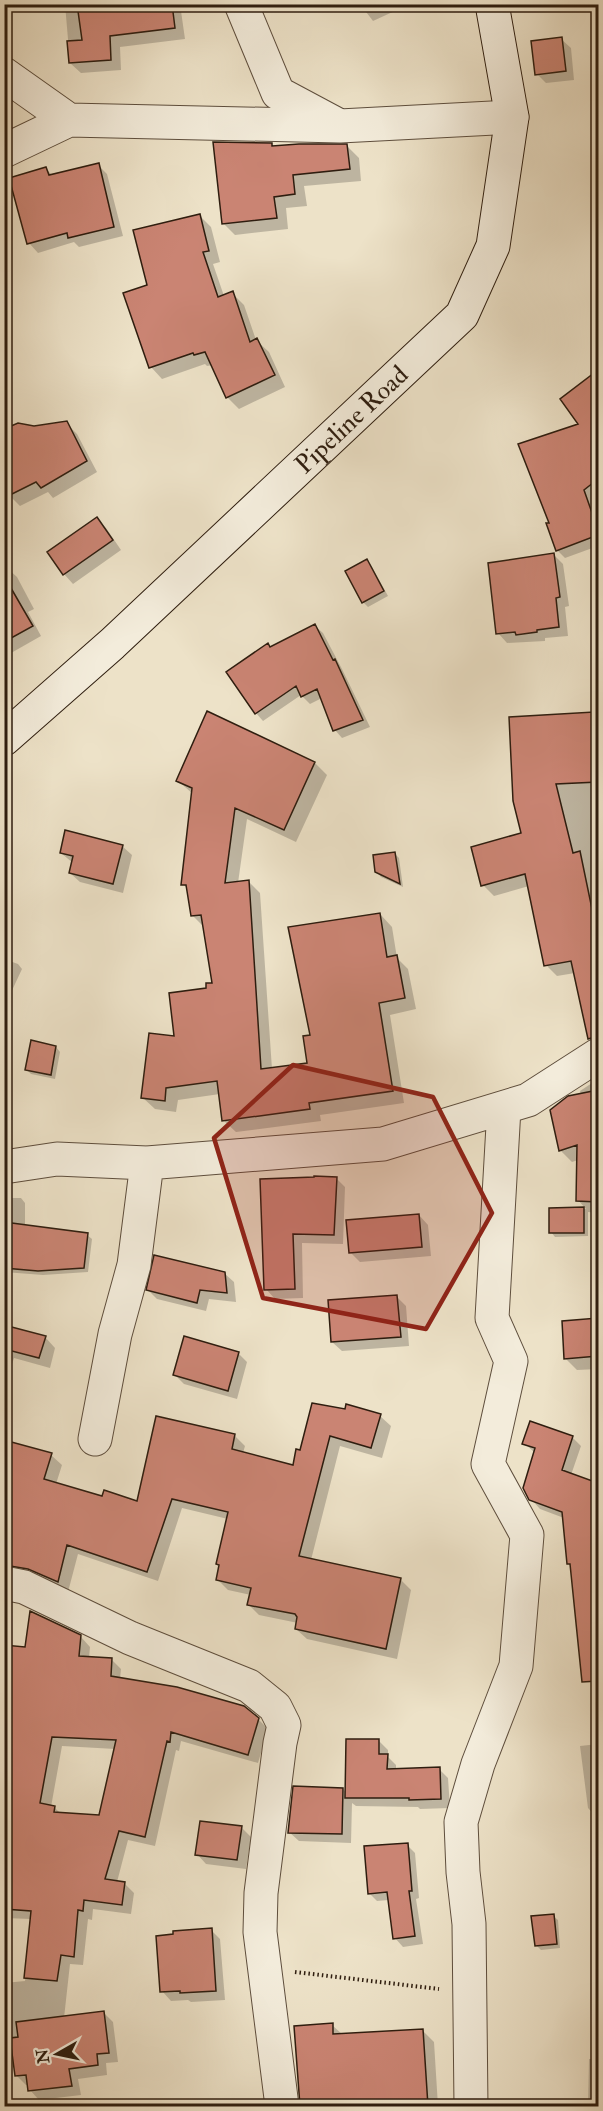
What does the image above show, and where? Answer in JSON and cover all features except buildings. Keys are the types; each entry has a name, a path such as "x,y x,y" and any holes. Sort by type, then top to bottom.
{"street":[{"path":"241,4 278,93 340,126"},
{"name":"Pipeline Road","path":"4,739 112,644 462,315 493,246 512,117 492,4"},
{"path":"4,74 69,120"},
{"path":"4,151 69,120 340,126 512,117"},
{"path":"4,1167 57,1159 147,1163 383,1144 528,1100 598,1055"},
{"path":"471,2106 469,1924 460,1822 478,1764 516,1666 527,1535 488,1464 511,1362 492,1318 504,1108"},
{"path":"95,1439 114,1334 134,1265 147,1163"},
{"path":"4,1583 24,1587 130,1638 249,1686 275,1707 284,1725 261,1893 260,1932 282,2106"}],"path":[{"path":"264,1968 469,1992"}],"highlighted area":[{"path":"293,1065 433,1097 492,1213 426,1329 263,1298 214,1138"}]}
